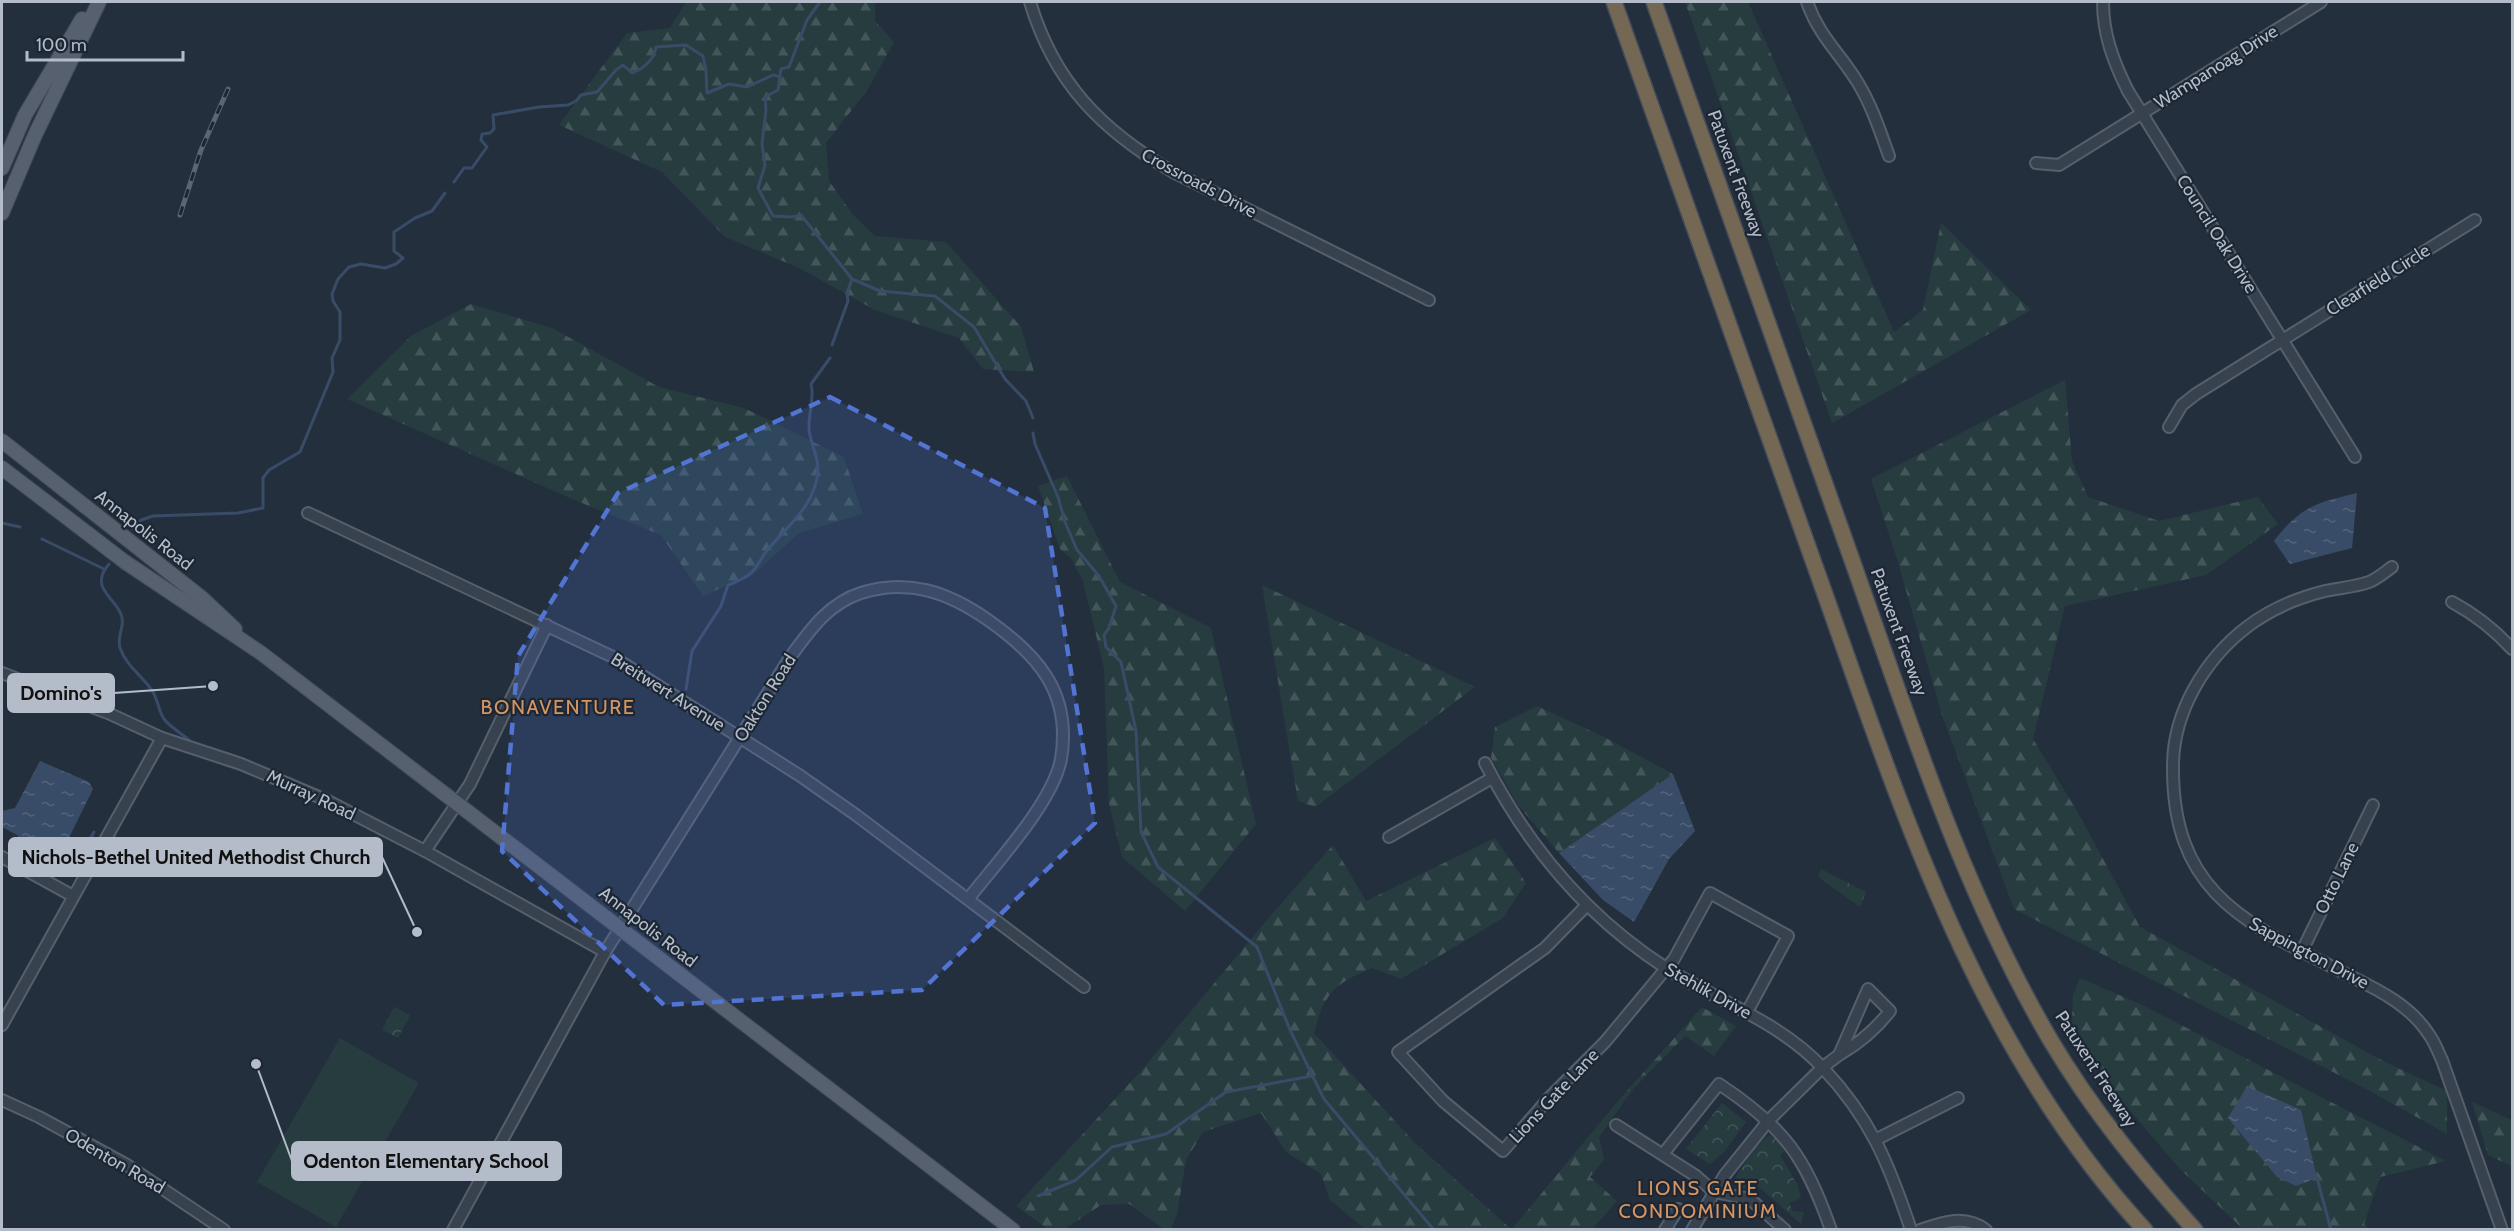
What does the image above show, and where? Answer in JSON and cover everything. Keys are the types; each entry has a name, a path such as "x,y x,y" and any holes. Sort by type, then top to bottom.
{"highway":[{"path":"1614,2 1890,775 1949,921 1982,992 2020,1061 2060,1122 2100,1176 2145,1230"},
{"name":"Patuxent Freeway","path":"1654,2 1926,765 1984,912 2042,1025 2091,1102 2128,1153 2195,1230"}],"main road":[{"path":"2,168 25,115 92,2"},
{"path":"2,213 35,135 99,2"},
{"name":"Annapolis Road","path":"2,438 202,598 261,653"},
{"name":"Annapolis Road","path":"2,468 8,476 125,562 261,653 1013,1230"}],"street":[{"name":"Crossroads Drive","path":"1030,2 1045,45 1065,80 1087,107 1113,132 1173,172 1430,300"},
{"path":"1806,2 1828,44 1852,74 1865,95 1889,156"},
{"name":"Council Oak Drive","path":"2103,2 2106,37 2112,60 2142,113 2355,457"},
{"name":"Wampanoag Drive","path":"2036,163 2059,165 2321,2"},
{"name":"Clearfield Circle","path":"2169,427 2182,405 2282,339 2475,220"},
{"name":"Breitwert Avenue","path":"308,513 613,657 856,815 1084,987"},
{"name":"Sappington Drive","path":"2392,567 2370,582 2298,599 2248,627 2223,648 2205,670 2185,706 2173,749 2172,792 2182,836 2195,867 2215,893 2238,915 2270,936 2392,997 2430,1036 2450,1082 2502,1230"},
{"name":"Oakton Road","path":"453,1230 605,952 740,738 809,631 832,608 859,594 894,586 922,587 951,597 998,627 1034,657 1055,693 1060,710 1062,734 1060,760 1053,783 1042,803 969,898"},
{"path":"2452,602 2476,615 2512,649"},
{"path":"425,850 470,784 547,625"},
{"name":"Murray Road","path":"2,674 108,713 162,738 241,764 316,795 425,850 605,952"},
{"path":"2,1025 162,738"},
{"name":"Stehlik Drive","path":"1485,763 1492,778 1546,862 1586,906 1667,969 1784,1034 1823,1067 1856,1107 1877,1139 1911,1230"},
{"path":"1389,837 1492,778"},
{"name":"Otto Lane","path":"2302,951 2373,805"},
{"path":"2,857 73,896"},
{"path":"1667,969 1710,893 1788,936 1747,1012"},
{"name":"Lions Gate Lane","path":"1586,906 1545,948 1398,1052 1443,1101 1503,1151 1549,1098 1620,1025 1667,969"},
{"path":"1692,1230 1724,1176 1769,1120 1823,1067 1853,1047 1890,1011 1868,989 1839,1055"},
{"path":"1663,1154 1719,1084 1769,1120 1796,1152 1808,1172 1831,1230"},
{"path":"1877,1139 1958,1098"},
{"name":"Odenton Road","path":"2,1100 39,1117 127,1165 225,1230"},
{"path":"1616,1125 1696,1176 1714,1192 1750,1199 1785,1230"},
{"path":"1665,1230 1678,1209"},
{"path":"1920,1230 1948,1221 1966,1220 1986,1230"}],"highlighted area":[{"path":"830,397 1045,508 1095,823 922,990 664,1005 502,851 518,656 618,493"}],"green space":[{"path":"686,2 875,2 875,21 894,42 868,89 826,143 829,181 854,216 875,236 946,242 1021,327 1034,372 983,369 959,338 875,310 799,268 725,237 662,172 559,125 627,33 670,28"},
{"path":"1685,2 1748,2 1894,332 1923,310 1941,223 2031,310 1832,423"},
{"path":"471,304 552,328 659,387 744,408 844,457 863,514 799,533 754,574 703,596 661,535 572,499 347,399 411,336"},
{"path":"2065,380 2072,461 2088,497 2159,521 2258,497 2278,524 2206,575 2065,606 2033,739 2077,811 2140,927 2385,1062 2447,1091 2447,1134 2368,1090 2014,909 1942,715 1897,559 1871,479"},
{"path":"1067,476 1120,582 1211,628 1256,824 1185,911 1122,857 1109,803 1104,668 1083,581 1071,558 1060,549 1038,486"},
{"path":"1262,585 1475,687 1315,807 1298,801"},
{"path":"1537,706 1602,736 1673,774 1559,853 1518,805 1491,758 1495,727"},
{"path":"1495,838 1526,883 1503,918 1401,979 1372,968 1348,979 1327,999 1314,1033 1416,1144 1511,1229 1365,1229 1330,1200 1321,1174 1286,1152 1261,1113 1203,1132 1186,1160 1177,1214 1171,1229 1164,1229 1129,1204 1101,1205 1063,1230 1048,1229 1016,1206 1141,1071 1272,914 1333,845 1366,901"},
{"path":"1821,869 1866,892 1860,907 1818,877"},
{"path":"2080,978 2140,1004 2446,1161 2380,1177 2364,1224 2369,1229 2243,1229 2181,1170 2113,1091 2072,1022 2073,995"},
{"path":"394,1007 410,1015 398,1038 382,1030"},
{"path":"1702,1007 1736,1026 1714,1056 1685,1036 1633,1089 1599,1137 1604,1160 1590,1177 1617,1201 1592,1229 1512,1229 1618,1101"},
{"path":"340,1038 419,1083 336,1227 257,1182"},
{"path":"2472,1102 2512,1120 2512,1166 2488,1155"},
{"path":"1722,1103 1746,1122 1724,1152 1710,1164 1686,1149"},
{"path":"1769,1135 1780,1141 1785,1151 1780,1155 1798,1186 1801,1198 1789,1203 1793,1211 1804,1212 1801,1224 1759,1187 1753,1192 1732,1183 1753,1150"}],"water":[{"path":"2357,493 2352,548 2290,564 2274,541 2284,529 2301,513 2320,503"},
{"path":"40,761 89,782 93,789 63,850 56,852 49,852 2,827 2,811 15,808"},
{"path":"1673,774 1695,831 1669,859 1634,922 1603,900 1559,853"},
{"path":"2247,1086 2301,1110 2317,1178 2296,1186 2277,1177 2228,1118"}],"waterway":[{"path":"820,2 807,20 789,67 781,69 778,90 765,97 766,110 762,144 765,165 758,188 773,216 801,215 852,279 880,291 935,296 974,327 1005,379 1026,401 1033,418"},
{"path":"454,182 464,168 472,168 487,147 481,140 482,134 490,133 494,129 493,115 539,107 568,105 581,95 597,92 623,65 632,73 640,69 651,59 656,47 686,45 703,56 707,93 729,84 747,87 773,75 781,77"},
{"path":"133,529 141,520 153,516 238,513 263,508 263,478 269,470 300,452 333,372 332,358 340,340 340,312 333,301 332,294 338,279 349,267 361,264 385,268 396,264 403,258 394,251 394,232 415,218 432,211 445,193"},
{"path":"832,345 848,301 847,293 852,279"},
{"path":"686,689 692,651 721,606 728,585 752,572 765,553 799,515 812,494 818,469 809,429 811,384 830,358"},
{"path":"1033,433 1035,444 1058,497 1065,522 1077,550 1099,576 1116,606 1109,628 1104,635 1106,647 1121,662 1136,731 1141,832 1158,867 1257,947 1290,1030 1324,1099 1434,1230"},
{"path":"2,523 20,527"},
{"path":"42,539 104,569"},
{"path":"109,564 101,578 104,590 122,616 120,648 130,665 153,693 164,719 189,740"},
{"path":"19,837 15,848 44,864 62,870 76,861 94,832"},
{"path":"1038,1196 1076,1180 1112,1147 1166,1134 1226,1092 1312,1076"},
{"path":"2317,1178 2331,1230"}],"railway":[{"path":"180,215 201,150 228,89"}],"place":[{"name":"Domino's","path":"213,686"},
{"name":"Nichols-Bethel United Methodist Church","path":"417,932"},
{"name":"Odenton Elementary School","path":"256,1064"}],"district":[{"name":"BONAVENTURE","path":"558,707"},
{"name":"LIONS GATE CONDOMINIUM","path":"1698,1200"}]}
